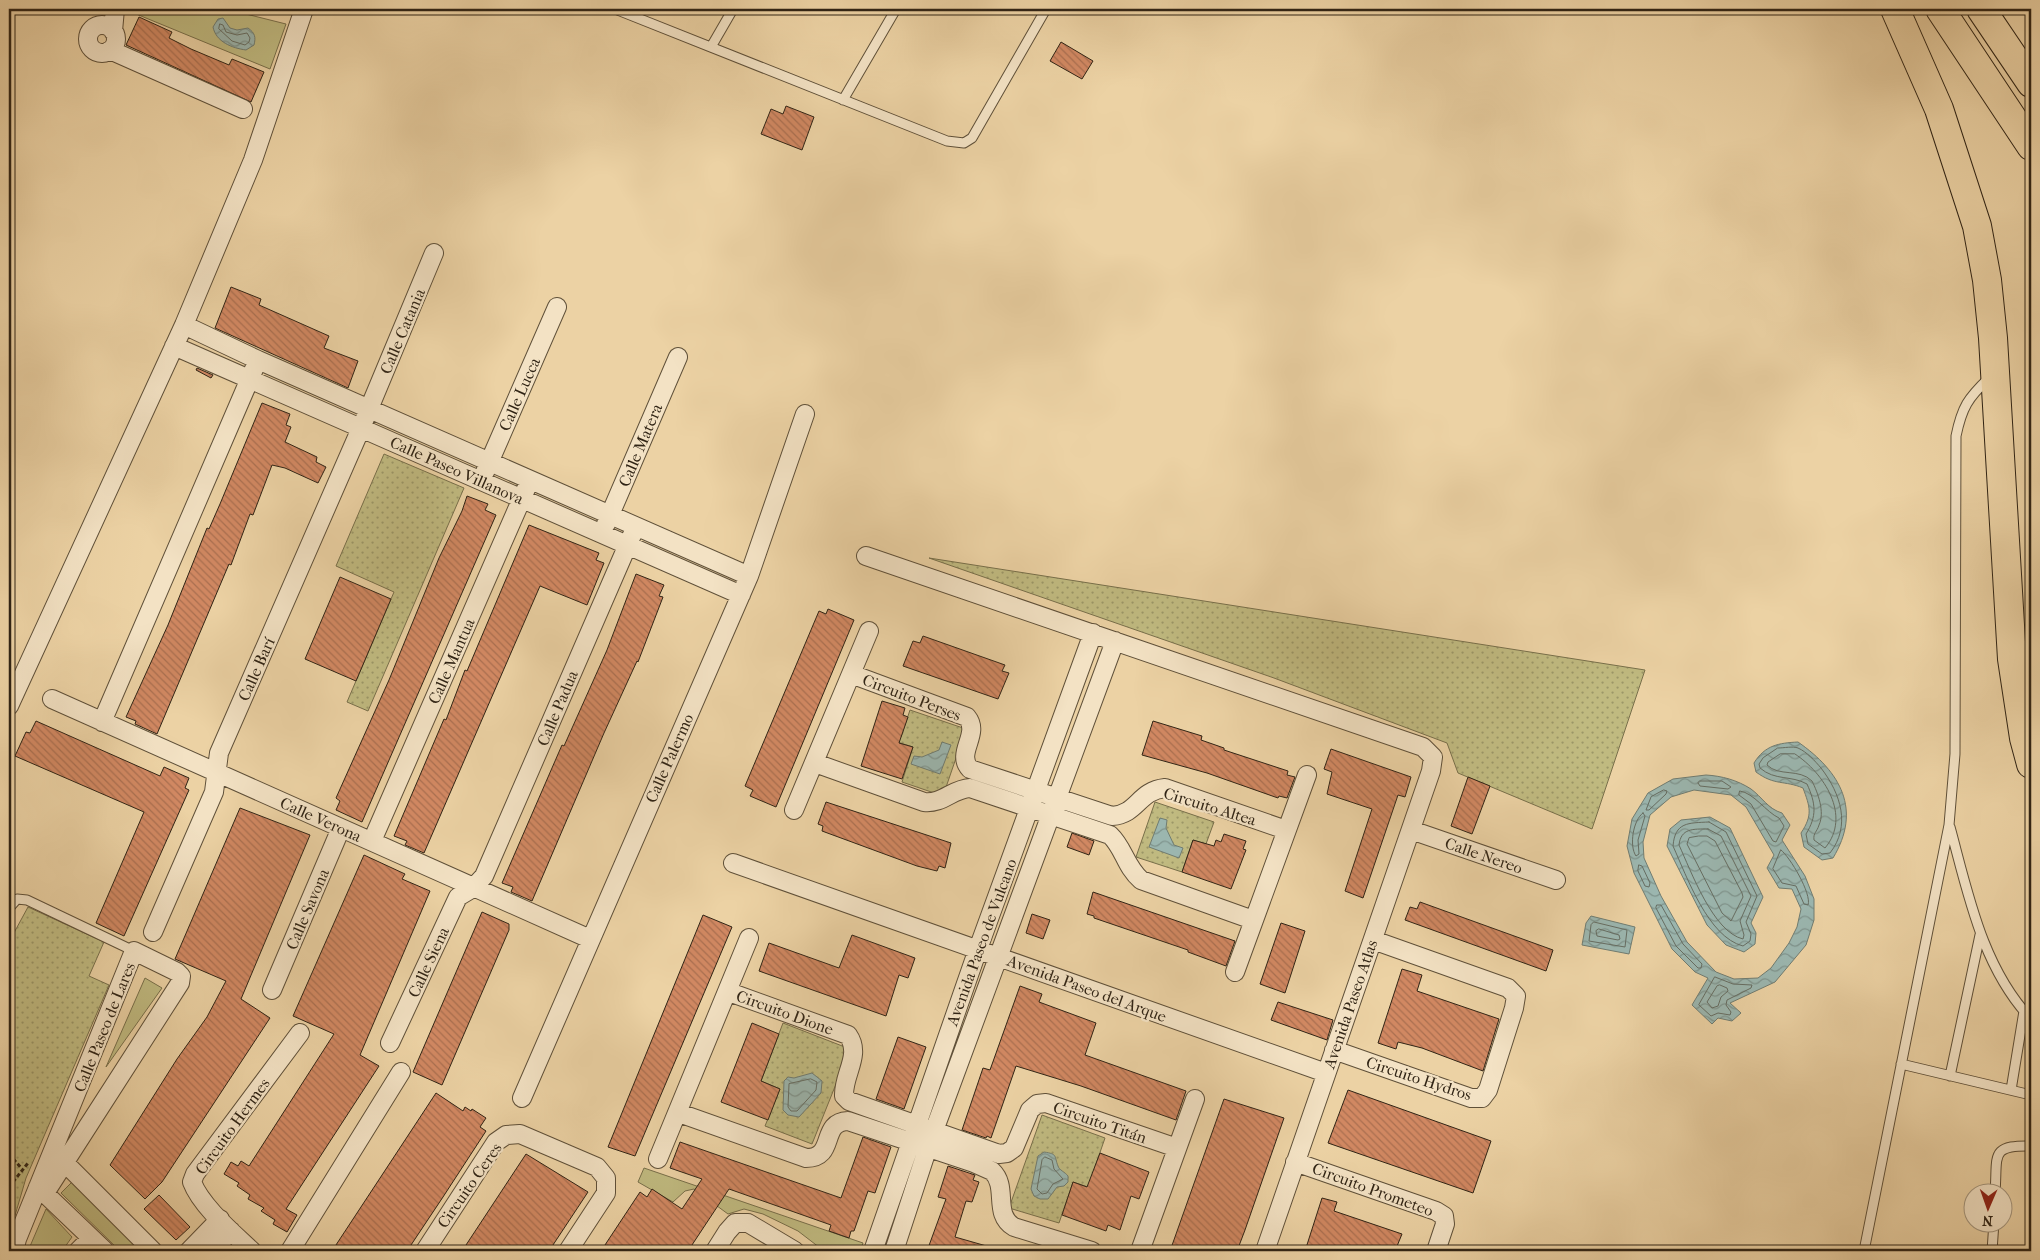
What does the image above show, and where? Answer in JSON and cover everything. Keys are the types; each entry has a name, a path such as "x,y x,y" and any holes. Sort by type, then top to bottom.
{"highway":[{"path":"1896,9 1940,109 1977,226 1987,280 1995,372 2012,659 2024,738 2031,764"},
{"path":"1940,9 2031,146"},
{"path":"1981,9 2031,83"}],"street":[{"path":"104,22 116,41 110,50 104,53 98,52 88,43 90,32 104,22 115,9"},
{"path":"9,706 184,325 253,160 304,9"},
{"path":"110,50 243,109"},
{"name":"Calle Catania","path":"369,408 434,253"},
{"name":"Calle Lucca","path":"481,480 557,307"},
{"name":"Calle Paseo Villanova","path":"184,325 258,360 530,480 611,513 749,576"},
{"name":"Calle Paseo Villanova","path":"174,346 741,595"},
{"name":"Calle Matera","path":"601,534 678,357"},
{"path":"102,722 258,360"},
{"name":"Calle Barí","path":"153,932 214,792 219,753 369,408"},
{"name":"Calle Palermo","path":"522,1098 749,576 805,414"},
{"name":"Calle Mantua","path":"372,842 530,480"},
{"name":"Calle Padua","path":"473,888 484,876 636,525"},
{"path":"866,556 1114,641"},
{"name":"Circuito Perses","path":"794,810 869,632"},
{"name":"Avenida Paseo de Vulcano","path":"873,1251 978,949 1093,633"},
{"name":"Avenida Paseo de Vulcano","path":"894,1251 998,956 1114,641"},
{"name":"Avenida Paseo Atlas","path":"1114,641 1423,747 1433,757 1431,770 1411,830 1265,1251"},
{"name":"Circuito Perses","path":"851,674 966,717 972,723 972,730 964,756 965,764 970,769 1036,791"},
{"name":"Calle Verona","path":"52,699 590,939"},
{"path":"815,763 924,802 941,801 951,792 970,788 1110,835 1117,842 1130,870 1141,880 1253,920"},
{"path":"1236,972 1253,920 1307,775"},
{"name":"Circuito Altea","path":"1056,798 1112,816 1122,816 1129,812 1153,789 1165,788 1286,830"},
{"path":"1036,791 1056,798"},
{"name":"Calle Savona","path":"272,990 341,828"},
{"name":"Calle Nereo","path":"1411,830 1556,880"},
{"name":"Avenida Paseo del Arque","path":"733,863 1326,1073"},
{"name":"Calle Siena","path":"390,1043 458,897 473,888"},
{"name":"Circuito Dione","path":"658,1159 729,992 749,938"},
{"name":"Circuito Hydros","path":"1334,1050 1471,1098 1482,1098 1488,1090 1514,1008 1516,996 1508,988 1373,940"},
{"name":"Calle Paseo de Lares","path":"14,1251 59,1158 180,983 181,976 177,972 134,951 59,1158"},
{"name":"Circuito Dione","path":"729,992 848,1035 854,1043 855,1052 844,1088 844,1096 850,1101 917,1125"},
{"name":"Circuito Hermes","path":"252,1251 225,1225 195,1190 192,1182 195,1174 300,1033"},
{"path":"290,1251 401,1072"},
{"path":"1140,1251 1195,1100"},
{"name":"Circuito Titán","path":"932,1139 998,1154 1007,1153 1014,1148 1030,1110 1037,1104 1046,1103 1177,1148"},
{"path":"679,1113 806,1158 815,1158 823,1153 832,1126 839,1121 848,1120 911,1141 932,1139"},
{"path":"917,1125 932,1139 992,1171 998,1177 1002,1215 1006,1222 1014,1227 1092,1251"},
{"name":"Circuito Ceres","path":"425,1251 496,1142 506,1135 520,1134 597,1167 606,1178 606,1193 568,1251"},
{"path":"59,1158 153,1251"},
{"name":"Circuito Prometeo","path":"1295,1162 1436,1211 1444,1216 1445,1224 1436,1251"},
{"path":"42,1190 104,1251"},
{"path":"714,1251 727,1232 736,1223 748,1223 795,1251"},
{"path":"189,1251 225,1225"},
{"path":"212,1251 225,1225"},
{"path":"78,1251 91,1238"}],"lane":[{"path":"615,9 947,141 964,143 972,138 1046,9"},
{"path":"711,47 734,9"},
{"path":"843,100 896,9"},
{"path":"1864,1251 1949,825 1955,754 1956,436 1960,415 1969,397 1995,372"},
{"path":"1949,825 1980,934 2008,987 2031,1019"},
{"path":"9,908 18,899 27,900 134,951"},
{"path":"1950,1076 1980,934"},
{"path":"2011,1090 2024,1011"},
{"path":"1901,1064 2031,1095"},
{"path":"1997,1182 1998,1157 2001,1150 2009,1146 2031,1146"},
{"path":"1992,1251 1993,1232"}],"path":[{"path":"9,1154 22,1169 9,1187"}],"shaded area":[{"path":"124,9 226,9 286,24 270,69"},
{"path":"384,454 464,488 368,711 347,702 394,592 336,566"},
{"path":"929,558 1645,670 1592,829 1458,773 1447,743 1274,678"},
{"path":"910,710 966,729 943,796 902,782 913,747 894,741 901,737"},
{"path":"1155,802 1214,822 1206,844 1193,840 1182,872 1136,857"},
{"path":"28,907 104,942 89,976 109,985 26,1178 9,1236 9,942"},
{"path":"145,978 162,988 106,1067"},
{"path":"783,1023 850,1049 812,1144 765,1126 780,1089 761,1081"},
{"path":"1042,1115 1105,1138 1088,1187 1073,1182 1059,1223 1009,1208"},
{"path":"644,1168 863,1243 860,1251 824,1251 798,1231 763,1214 744,1209 728,1214 694,1189 685,1191 673,1202 638,1182"},
{"path":"72,1182 142,1251 120,1251 61,1193"},
{"path":"46,1209 72,1237 62,1251 28,1251"}],"water":[{"path":"223,18 230,28 237,30 248,28 254,33 254,45 246,50 235,48 217,37 213,27 218,19"},
{"path":"942,742 951,745 940,774 911,764 914,756 922,757 939,750"},
{"path":"1798,742 1826,766 1836,779 1842,793 1846,808 1846,824 1842,840 1833,858 1822,860 1804,847 1801,833 1809,816 1809,811 1803,788 1774,781 1756,772 1754,763 1763,752 1779,744"},
{"path":"1706,775 1729,779 1751,789 1769,806 1782,813 1790,825 1782,840 1805,876 1814,899 1814,920 1806,945 1775,982 1730,1003 1741,1013 1732,1021 1718,1018 1712,1024 1692,1005 1708,978 1695,972 1672,949 1634,873 1627,846 1632,819 1648,793 1673,779","holes":["1694,790 1731,795 1746,807 1774,855 1767,868 1779,888 1792,889 1801,909 1797,927 1789,943 1771,968 1758,978 1734,979 1716,972 1687,942 1661,896 1644,858 1643,842 1650,815 1671,797"]},
{"path":"1710,817 1730,828 1763,897 1751,923 1756,933 1755,944 1744,952 1726,945 1707,925 1667,846 1670,829 1681,820"},
{"path":"1160,818 1167,820 1166,828 1174,845 1183,848 1179,858 1149,847"},
{"path":"1591,916 1635,927 1629,954 1582,945 1586,923"},
{"path":"812,1073 822,1081 821,1093 799,1117 788,1115 783,1110 784,1081 788,1077 794,1078"},
{"path":"1044,1152 1055,1156 1059,1167 1068,1176 1068,1182 1064,1186 1057,1187 1048,1199 1040,1199 1034,1196 1031,1189 1038,1156"}],"building":[{"path":"139,17 172,32 169,38 191,49 229,65 232,59 264,72 251,102 126,45"},
{"path":"1061,42 1093,61 1082,79 1050,61"},
{"path":"786,106 814,117 802,150 761,134 771,109 783,114"},
{"path":"231,287 261,299 259,305 329,336 324,348 358,361 348,388 215,328"},
{"path":"197,368 213,375 211,378 196,370"},
{"path":"262,403 290,414 286,425 291,427 285,442 317,457 316,462 326,467 318,483 285,468 272,465 253,515 250,514 231,565 229,564 157,734 135,724 136,721 126,717 168,625 207,528 209,529"},
{"path":"467,496 488,504 485,510 496,515 362,822 336,810 340,801 336,798 389,680 439,558 462,511"},
{"path":"529,525 599,553 596,560 604,563 587,605 540,586 424,853 405,845 407,841 394,836 444,719 446,720 465,670 467,671"},
{"path":"636,574 664,585 659,596 663,597 638,662 604,733 532,901 511,892 513,887 502,883 562,745 564,746 607,650"},
{"path":"340,577 391,599 356,681 305,659"},
{"path":"828,609 854,620 776,807 750,796 753,790 745,786 819,611 826,614"},
{"path":"923,636 1005,665 1002,671 1009,673 998,699 903,666 913,641 920,643"},
{"path":"882,701 905,708 903,715 908,717 899,743 913,747 902,779 861,766"},
{"path":"36,721 160,776 164,767 189,778 185,788 189,790 124,936 96,923 144,812 15,756 26,732 30,733"},
{"path":"1153,721 1202,736 1201,740 1224,748 1224,750 1288,771 1287,775 1295,777 1287,798 1279,796 1278,798 1207,773 1142,755"},
{"path":"1331,749 1411,777 1405,797 1398,795 1363,898 1345,891 1372,809 1327,794 1332,772 1324,769"},
{"path":"1468,777 1490,786 1472,834 1451,826"},
{"path":"826,802 951,843 945,868 939,866 937,871 917,866 822,831 823,826 818,824"},
{"path":"240,808 310,835 241,999 270,1018 162,1182 145,1199 110,1165 177,1059 207,1017 226,981 175,959"},
{"path":"1072,833 1094,841 1089,855 1067,847"},
{"path":"1224,834 1246,841 1243,849 1246,850 1231,889 1182,872 1193,840 1214,846 1216,840 1221,842"},
{"path":"364,855 405,874 402,879 430,891 360,1055 379,1066 286,1209 297,1215 287,1232 273,1224 275,1220 261,1211 264,1208 248,1199 250,1195 237,1186 239,1183 224,1174 231,1162 238,1166 241,1161 249,1166 334,1034 293,1016"},
{"path":"1093,892 1235,941 1226,966 1188,952 1188,950 1094,918 1094,916 1087,914"},
{"path":"1420,902 1553,950 1546,971 1405,920 1410,907 1417,909"},
{"path":"482,912 509,924 509,930 442,1085 413,1072"},
{"path":"1032,914 1050,920 1043,939 1026,933"},
{"path":"703,915 732,927 635,1156 608,1147"},
{"path":"1281,923 1305,931 1285,993 1260,984"},
{"path":"852,935 915,958 908,978 899,975 886,1016 759,971 769,943 839,968"},
{"path":"1402,969 1422,975 1417,991 1499,1019 1483,1071 1422,1048 1398,1042 1396,1049 1378,1043"},
{"path":"1020,986 1042,994 1039,1002 1096,1023 1085,1055 1186,1091 1176,1120 1081,1086 1016,1066 991,1138 962,1130 983,1068 990,1070"},
{"path":"1278,1002 1333,1020 1327,1040 1271,1020"},
{"path":"752,1023 779,1034 761,1081 780,1089 768,1120 721,1102"},
{"path":"898,1037 926,1047 904,1109 876,1099"},
{"path":"1348,1090 1491,1141 1473,1193 1328,1143"},
{"path":"436,1093 463,1111 465,1107 471,1111 472,1109 486,1118 480,1127 486,1131 443,1197 407,1251 332,1251"},
{"path":"1224,1099 1284,1118 1245,1230 1237,1251 1170,1251"},
{"path":"863,1137 891,1147 875,1193 868,1191 854,1231 851,1231 849,1238 829,1231 831,1225 729,1189 688,1251 601,1251 640,1192 647,1197 652,1189 682,1209 702,1179 670,1168 680,1142 841,1198"},
{"path":"1100,1153 1149,1172 1139,1199 1131,1196 1120,1230 1108,1225 1106,1231 1062,1215 1073,1182 1087,1187"},
{"path":"526,1154 588,1192 549,1251 475,1251 466,1245"},
{"path":"948,1166 975,1175 973,1180 979,1182 972,1202 966,1201 955,1237 990,1247 990,1251 927,1251 946,1199 938,1197"},
{"path":"159,1195 190,1227 176,1240 144,1209"},
{"path":"1322,1198 1337,1202 1334,1211 1402,1234 1395,1251 1305,1251"}]}
